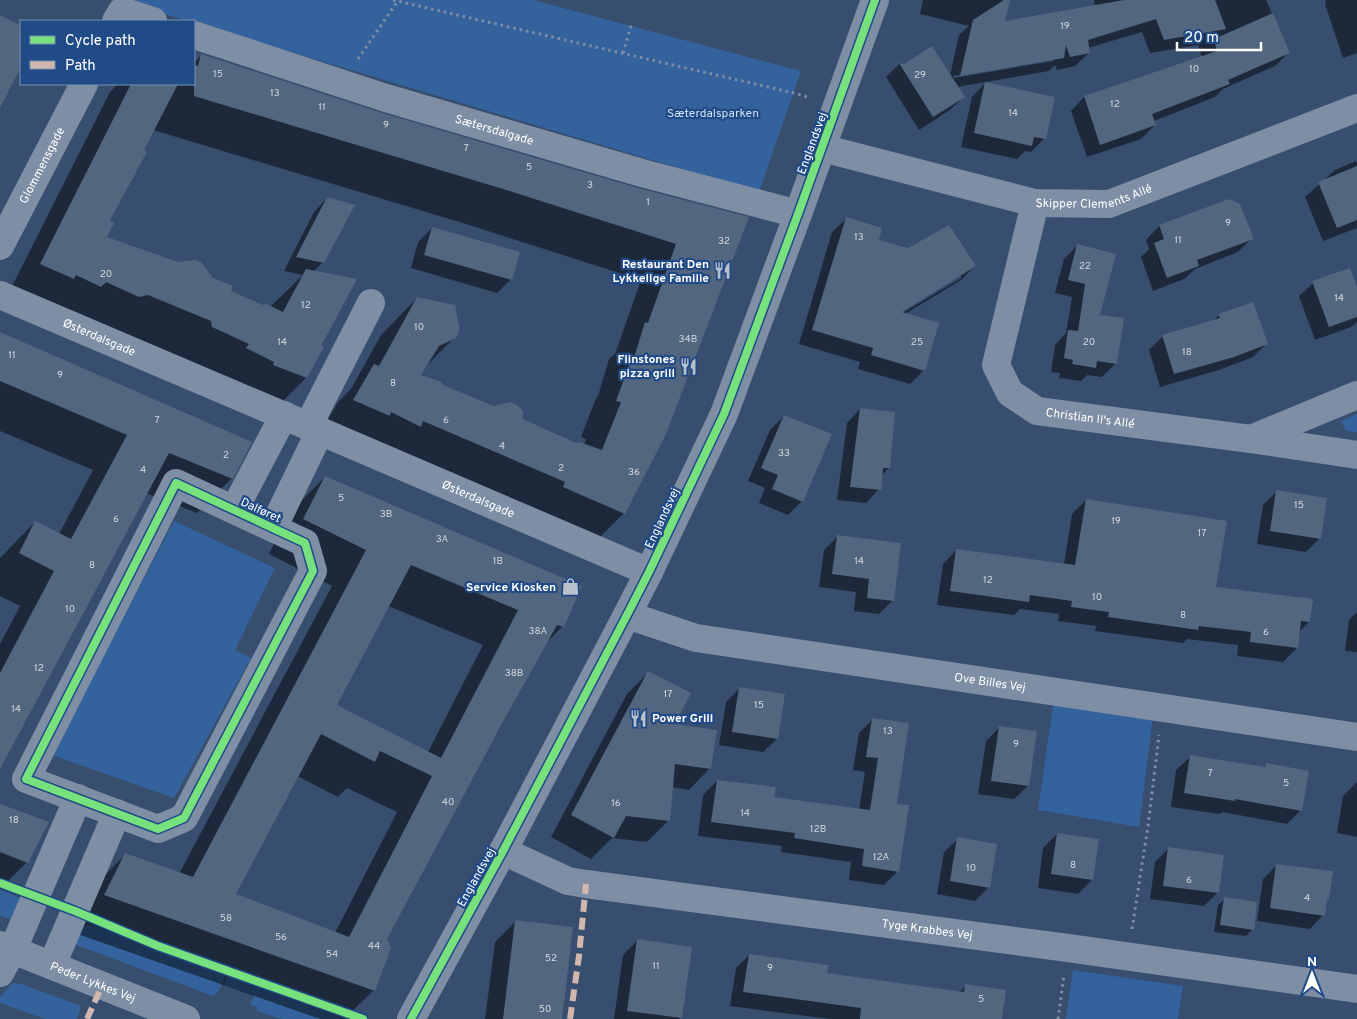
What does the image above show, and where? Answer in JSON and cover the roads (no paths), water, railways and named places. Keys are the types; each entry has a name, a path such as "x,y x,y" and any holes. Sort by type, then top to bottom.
{"street":[{"name":"Englandsvej","path":"411,1019 503,851 627,615 724,414 875,0"},
{"path":"119,16 146,20"},
{"name":"Sætersdalgade","path":"195,35 396,101 642,173 761,206 798,214"},
{"name":"Glommensgade","path":"0,246 83,85"},
{"name":"Skipper Clements Allé","path":"822,148 1035,203 1110,204 1357,108"},
{"name":"Christian II's Allé","path":"1035,203 996,365 1010,394 1037,411 1357,455"},
{"name":"Østerdalsgade","path":"0,295 649,572"},
{"path":"314,428 371,304"},
{"name":"Christian II's Allé","path":"1251,439 1357,395"},
{"name":"Dalføret","path":"234,510 284,416"},
{"name":"Dalføret","path":"273,528 314,428"},
{"name":"Dalføret","path":"176,482 273,528 305,543 313,571 184,818 158,829 26,779 176,482"},
{"name":"Ove Billes Vej","path":"627,615 696,638 1357,737"},
{"path":"0,974 6,947 78,798"},
{"path":"52,965 117,813"},
{"name":"Tyge Krabbes Vej","path":"503,851 568,881 586,884 1068,948 1357,989"},
{"name":"Peder Lykkes Vej","path":"6,947 186,1019"}],"place":[{"name":"Restaurant Den Lykkelige Familie","path":"723,271"},
{"name":"Flinstones pizza grill","path":"689,366"},
{"name":"Service Kiosken","path":"570,587"},
{"name":"Power Grill","path":"638,718"}],"park label":[{"name":"Sæterdalsparken","path":"713,113"}]}
